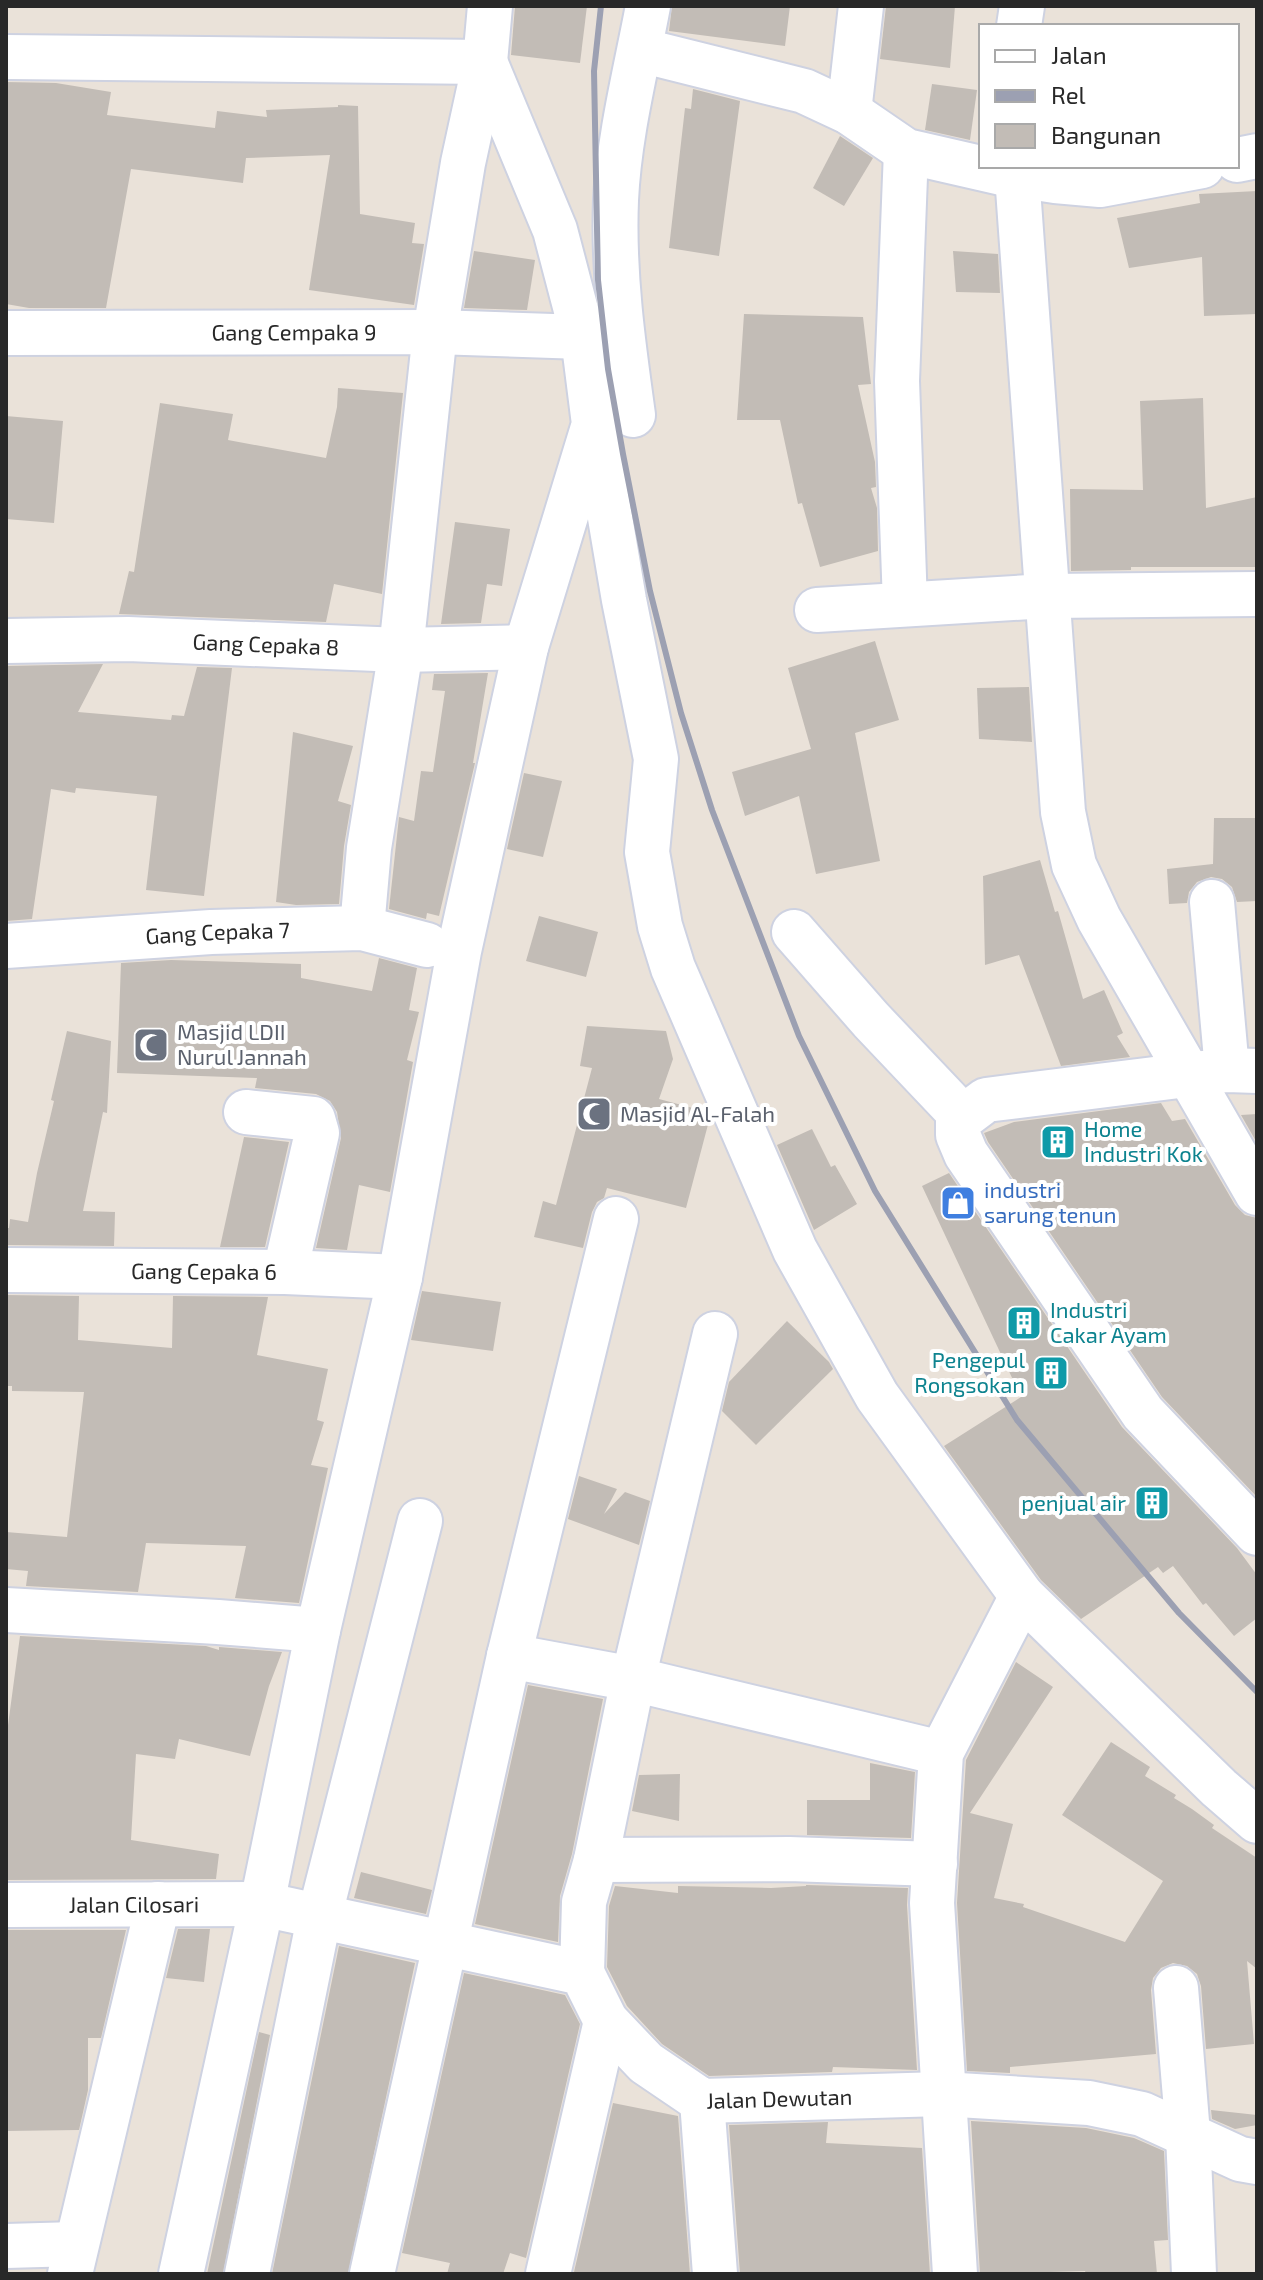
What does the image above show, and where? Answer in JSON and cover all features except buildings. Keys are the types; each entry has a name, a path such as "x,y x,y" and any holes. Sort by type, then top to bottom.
{"street":[{"path":"362,928 369,848 401,650 435,332 463,163 485,62 490,6"},
{"path":"181,2274 318,1630 400,1277 459,951 526,647 614,420 625,360 617,264 616,199 624,134 648,6"},
{"path":"849,112 861,6"},
{"path":"640,50 804,91 849,112 906,151 979,165"},
{"path":"6,57 485,62"},
{"path":"485,62 555,230 583,337 614,420 624,600 656,759 647,852 660,926 673,968 795,1250 877,1396 1022,1596 1219,1788 1257,1821"},
{"path":"905,604 897,381 906,151"},
{"path":"1191,168 1100,185 1008,171 1047,596 1063,812 1074,865 1099,919 1225,1072"},
{"name":"Gang Cempaka 9","path":"6,333 435,332 583,337"},
{"path":"817,610 1047,596 1257,594"},
{"name":"Gang Cepaka 8","path":"6,641 128,639 401,650 526,647"},
{"path":"1212,902 1225,1072 1257,1193"},
{"name":"Gang Cepaka 7","path":"6,946 211,932 362,928 427,945"},
{"path":"794,932 871,1020 963,1117"},
{"path":"1225,1072 986,1100 958,1121 958,1135 966,1154 1143,1413 1257,1533"},
{"path":"246,1112 313,1119 317,1125 285,1272"},
{"path":"372,2274 509,1656 616,1219"},
{"name":"Gang Cepaka 6","path":"6,1270 285,1272 400,1277"},
{"path":"262,1904 582,1973 584,1902 715,1334"},
{"path":"247,2274 319,1918 420,1521"},
{"path":"955,2274 932,1903 941,1753 1022,1596"},
{"path":"6,1610 318,1630"},
{"path":"509,1656 633,1679 941,1753"},
{"path":"596,1860 789,1859 935,1864"},
{"path":"6,2246 73,2259 158,1904"},
{"name":"Jalan Cilosari","path":"6,1905 262,1904"},
{"name":"Jalan Dewutan","path":"582,1973 606,2021 646,2063 702,2101 942,2094 1089,2103 1142,2114 1240,2159 1257,2162"},
{"path":"1176,1988 1188,2134 1194,2274"},
{"path":"548,2274 606,2021"},
{"path":"702,2101 715,2274"}],"railway":[{"path":"601,6 594,71 598,280 608,369 623,454 650,591 681,713 712,810 799,1036 875,1191 1017,1420 1179,1613 1257,1692"}],"place":[{"name":"Masjid LDII Nurul Jannah","path":"151,1045"},
{"name":"Masjid Al-Falah","path":"594,1114"},
{"name":"Home Industri Kok","path":"1058,1142"},
{"name":"industri sarung tenun","path":"958,1203"},
{"name":"Industri Cakar Ayam","path":"1024,1323"},
{"name":"Pengepul Rongsokan","path":"1051,1373"},
{"name":"penjual air","path":"1152,1503"}]}
